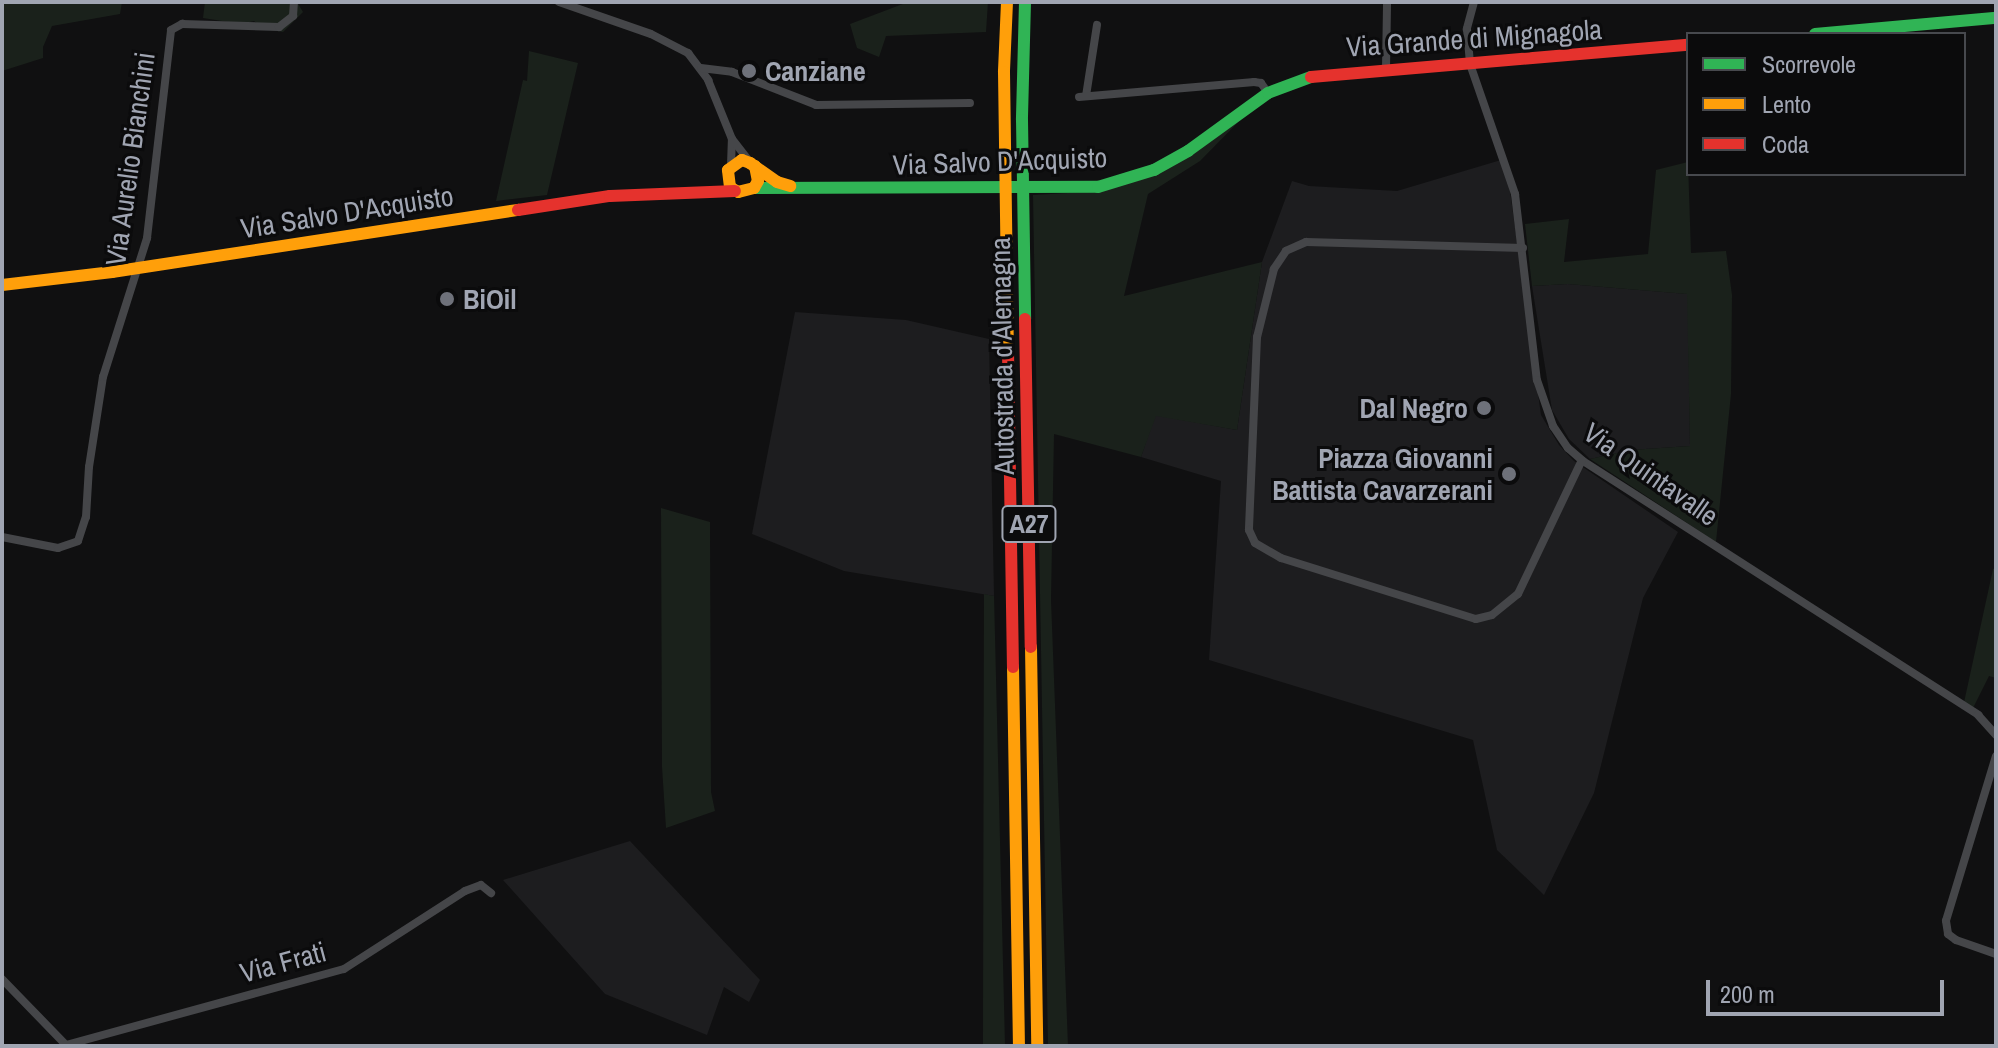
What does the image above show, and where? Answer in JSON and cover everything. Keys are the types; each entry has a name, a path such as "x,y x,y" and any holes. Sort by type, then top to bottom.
{"main road":[{"name":"Autostrada d'Alemagna","path":"1007,2 1004,72 1019,1046"},
{"name":"Autostrada d'Alemagna","path":"1025,2 1022,120 1037,1046"},
{"path":"1838,32 1996,18"},
{"name":"Via Grande di Mignagola","path":"1268,93 1318,74 1686,45"},
{"name":"Via Salvo D'Acquisto","path":"2,285 610,196 700,195 746,192 754,188 1098,187 1154,170 1188,151 1268,93"},
{"path":"700,195 716,187 729,169 742,160 752,165 758,181 754,188"},
{"name":"Via Salvo D'Acquisto","path":"752,165 777,182 804,190"},
{"path":"729,169 727,181 735,191"}],"street":[{"name":"Via Aurelio Bianchini","path":"2,537 58,548 78,541 86,517 89,467 103,377 141,267 147,238 171,30 182,24 279,27 293,16 294,2"},
{"path":"559,2 673,43 701,68 732,139 752,165"},
{"path":"1386,69 1387,2"},
{"name":"Via Quintavalle","path":"1474,2 1467,29 1470,64 1507,164 1523,248 1540,392 1553,426 1582,460 1978,715 1996,735"},
{"path":"1097,25 1082,97 1254,82 1261,83 1268,93"},
{"path":"701,68 732,72 816,105 970,103"},
{"path":"729,169 732,139"},
{"path":"1523,248 1306,242 1286,251 1274,269 1257,337 1249,530 1255,543 1281,558 1453,613 1484,617 1506,606 1518,594 1582,460"},
{"path":"1996,756 1946,921 1948,934 1956,940 1996,954"},
{"name":"Via Frati","path":"66,1046 344,969 465,891 481,885 491,893"},
{"path":"2,979 66,1046"}],"shaded area":[{"path":"2,2 122,2 120,14 52,26 43,47 43,58 2,71"},
{"path":"205,2 297,2 303,12 283,32 264,29 254,21 241,24 203,18"},
{"path":"908,2 988,2 986,32 886,36 879,57 857,48 850,24"},
{"path":"529,51 578,63 547,195 496,201 523,80 527,81"},
{"path":"1260,100 1200,161 1148,194 1124,296 1262,262 1237,430 1156,416 1141,457 1054,434 1051,600 1068,1046 1048,1046 1033,195 1103,191 1158,173"},
{"path":"1501,160 1509,184 1541,415 1559,445 1574,461 1678,532 1643,598 1594,793 1544,895 1497,850 1473,740 1209,660 1221,481 1141,457 1155,415 1237,430 1262,262 1292,181 1309,186 1397,191"},
{"path":"1686,162 1691,253 1726,251 1732,295 1731,394 1716,542 1590,459 1631,450 1690,446 1687,294 1568,284 1532,286 1525,224 1569,219 1564,262 1648,254 1656,170"},
{"path":"1568,284 1688,294 1690,446 1631,450 1590,459 1569,439 1552,410 1532,286"},
{"path":"795,312 906,320 989,339 994,596 844,571 752,534"},
{"path":"661,508 710,522 711,792 715,811 666,828 662,767"},
{"path":"1996,568 1996,678 1989,676 1971,712 1963,707 1993,569"},
{"path":"984,594 994,596 1005,1046 983,1046"},
{"path":"630,841 760,980 749,1002 724,987 707,1035 605,994 503,880"}],"traffic: fast":[{"path":"1025,2 1022,120 1025,319"},
{"path":"1838,32 1996,18"},
{"path":"754,188 1098,187 1154,170 1188,151 1268,93 1311,77"}],"traffic: slow":[{"path":"1007,2 1004,72 1008,351"},
{"path":"755,166 758,181 754,188 738,192 730,187 728,170 742,160 750,163 777,182 790,186"},
{"path":"2,285 112,272 518,210"},
{"path":"1031,647 1037,1046"},
{"path":"1013,667 1019,1046"}],"traffic: jam":[{"path":"1311,77 1686,45"},
{"path":"518,210 610,196 735,191"},
{"path":"1025,319 1031,647"},
{"path":"1008,351 1013,667"}],"place":[{"name":"Canziane","path":"749,71"},
{"name":"BiOil","path":"447,299"},
{"name":"Dal Negro","path":"1484,408"},
{"name":"Piazza Giovanni Battista Cavarzerani","path":"1509,474"}]}
